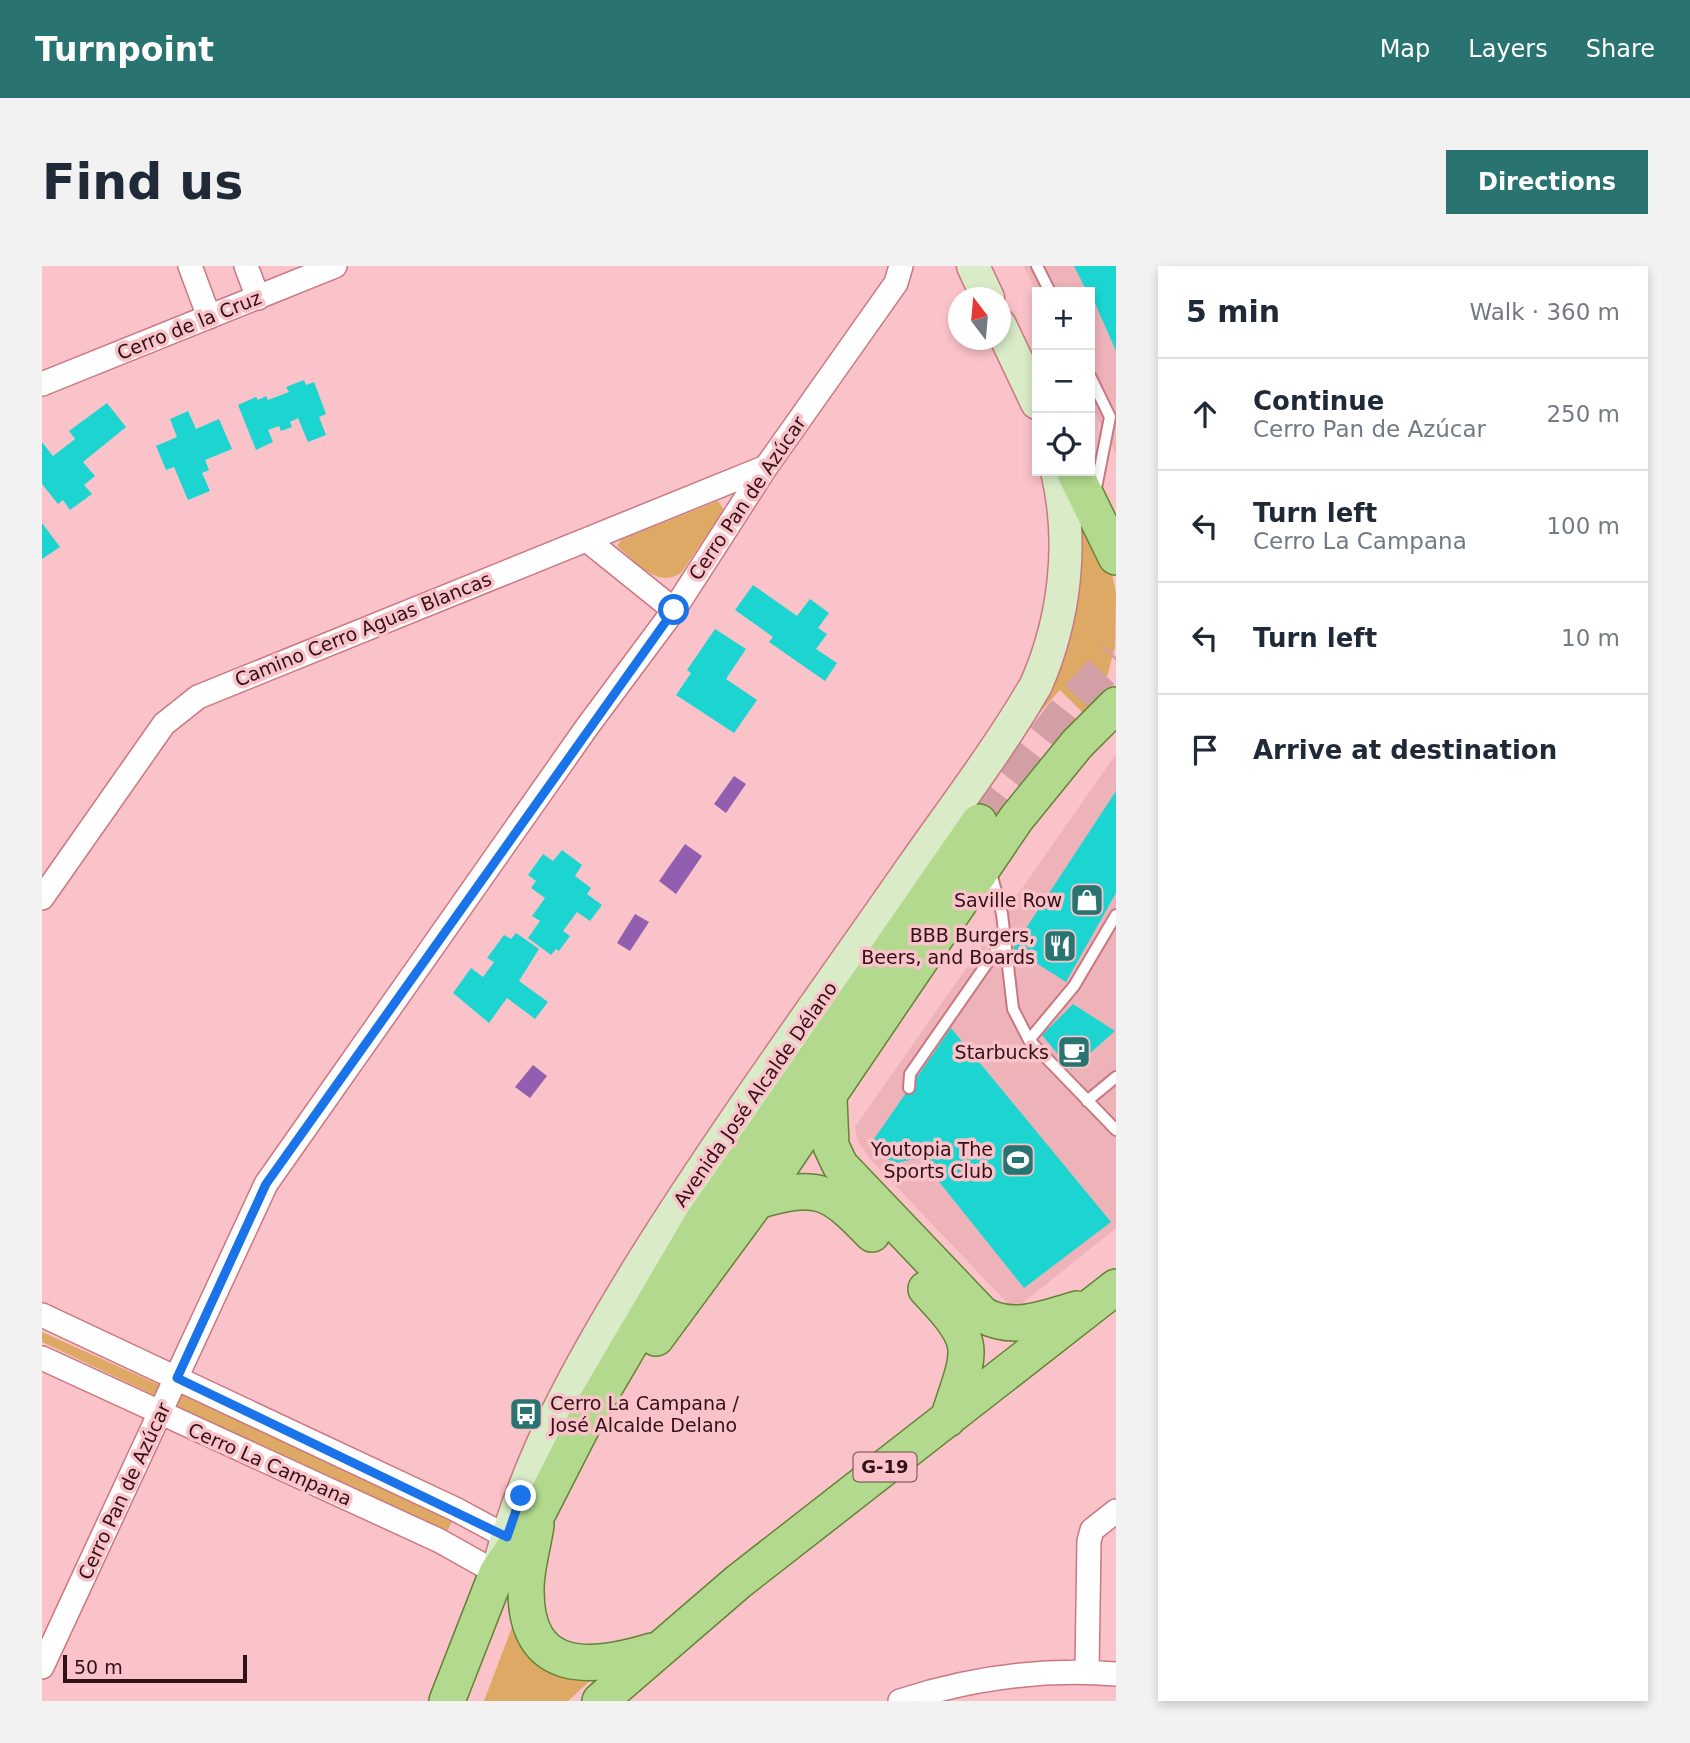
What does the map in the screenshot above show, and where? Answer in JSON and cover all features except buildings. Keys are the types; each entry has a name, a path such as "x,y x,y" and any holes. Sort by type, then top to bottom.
{"main road":[{"path":"973,266 983,287"},
{"path":"1011,347 1032,392"},
{"name":"Avenida José Alcalde Délano","path":"447,1701 550,1428 582,1362 682,1198 1036,685 1052,643 1063,587 1065,516 1058,476"},
{"path":"1077,476 1104,521 1116,557"},
{"path":"585,1421 659,1335 758,1201 988,859 1046,780 1114,701"},
{"name":"Avenida José Alcalde Délano","path":"497,1573 539,1511 585,1421 703,1220 979,822"},
{"path":"828,1098 831,1146 840,1165 984,1315 998,1323 1010,1325 1104,1296"},
{"path":"758,1201 784,1193 815,1191 841,1201 957,1322 964,1336 968,1359 948,1419"},
{"name":"G-19","path":"600,1701 656,1650 1104,1296"},
{"path":"539,1511 526,1587 529,1618 539,1642 557,1657 577,1663 615,1661 656,1650"}],"street":[{"path":"190,266 209,317"},
{"path":"246,266 258,298"},
{"name":"Cerro de la Cruz","path":"42,384 335,266"},
{"name":"Cerro Pan de Azúcar","path":"42,1667 266,1184 674,610 766,467 892,289 901,266"},
{"name":"Camino Cerro Aguas Blancas","path":"42,898 164,724 198,696 766,467"},
{"path":"587,540 674,610"},
{"name":"Cerro La Campana","path":"42,1315 507,1537"},
{"name":"Cerro La Campana","path":"42,1358 440,1541 497,1573"},
{"path":"1087,1672 1089,1541 1092,1530 1116,1511"},
{"path":"900,1701 934,1690 997,1677 1087,1672 1116,1674"}],"lane":[{"path":"1037,266 1047,287"},
{"path":"1095,386 1110,417 1104,521"},
{"path":"988,859 1004,939 1013,1009 1029,1040 1116,1130"},
{"path":"1029,1040 1074,986 1116,915"},
{"path":"909,1088 910,1074 1004,939"},
{"path":"1087,1101 1116,1077"}],"shaded area":[{"path":"1024,266 1116,266 1116,454 1095,413 1095,287 1034,287"},
{"path":"718,501 724,510 681,573 663,578 655,575 617,546 622,539"},
{"path":"1082,525 1112,574 1116,593 1115,647 1104,688 1086,716 1060,690 1034,719 1062,654 1076,606"},
{"path":"1116,754 1116,1228 1014,1310 869,1158 858,1141 855,1127"},
{"path":"734,776 746,784 726,813 714,804"},
{"path":"685,844 702,856 676,894 659,881"},
{"path":"635,914 649,922 630,951 617,943"},
{"path":"533,1065 547,1076 530,1098 515,1087"},
{"path":"42,1332 454,1518 446,1533 42,1342"},
{"path":"514,1622 595,1676 568,1701 484,1701"}],"tunnel":[{"path":"979,822 1071,704 1116,657"}],"place":[{"name":"Saville Row","path":"1087,900"},
{"name":"BBB Burgers, Beers, and Boards","path":"1060,946"},
{"name":"Starbucks","path":"1074,1052"},
{"name":"Youtopia The Sports Club","path":"1018,1160"},
{"name":"Cerro La Campana / José Alcalde Delano","path":"526,1414"}],"route":[{"path":"521,1496 507,1537 455,1509 177,1378 266,1184 587,727 674,610"}]}
